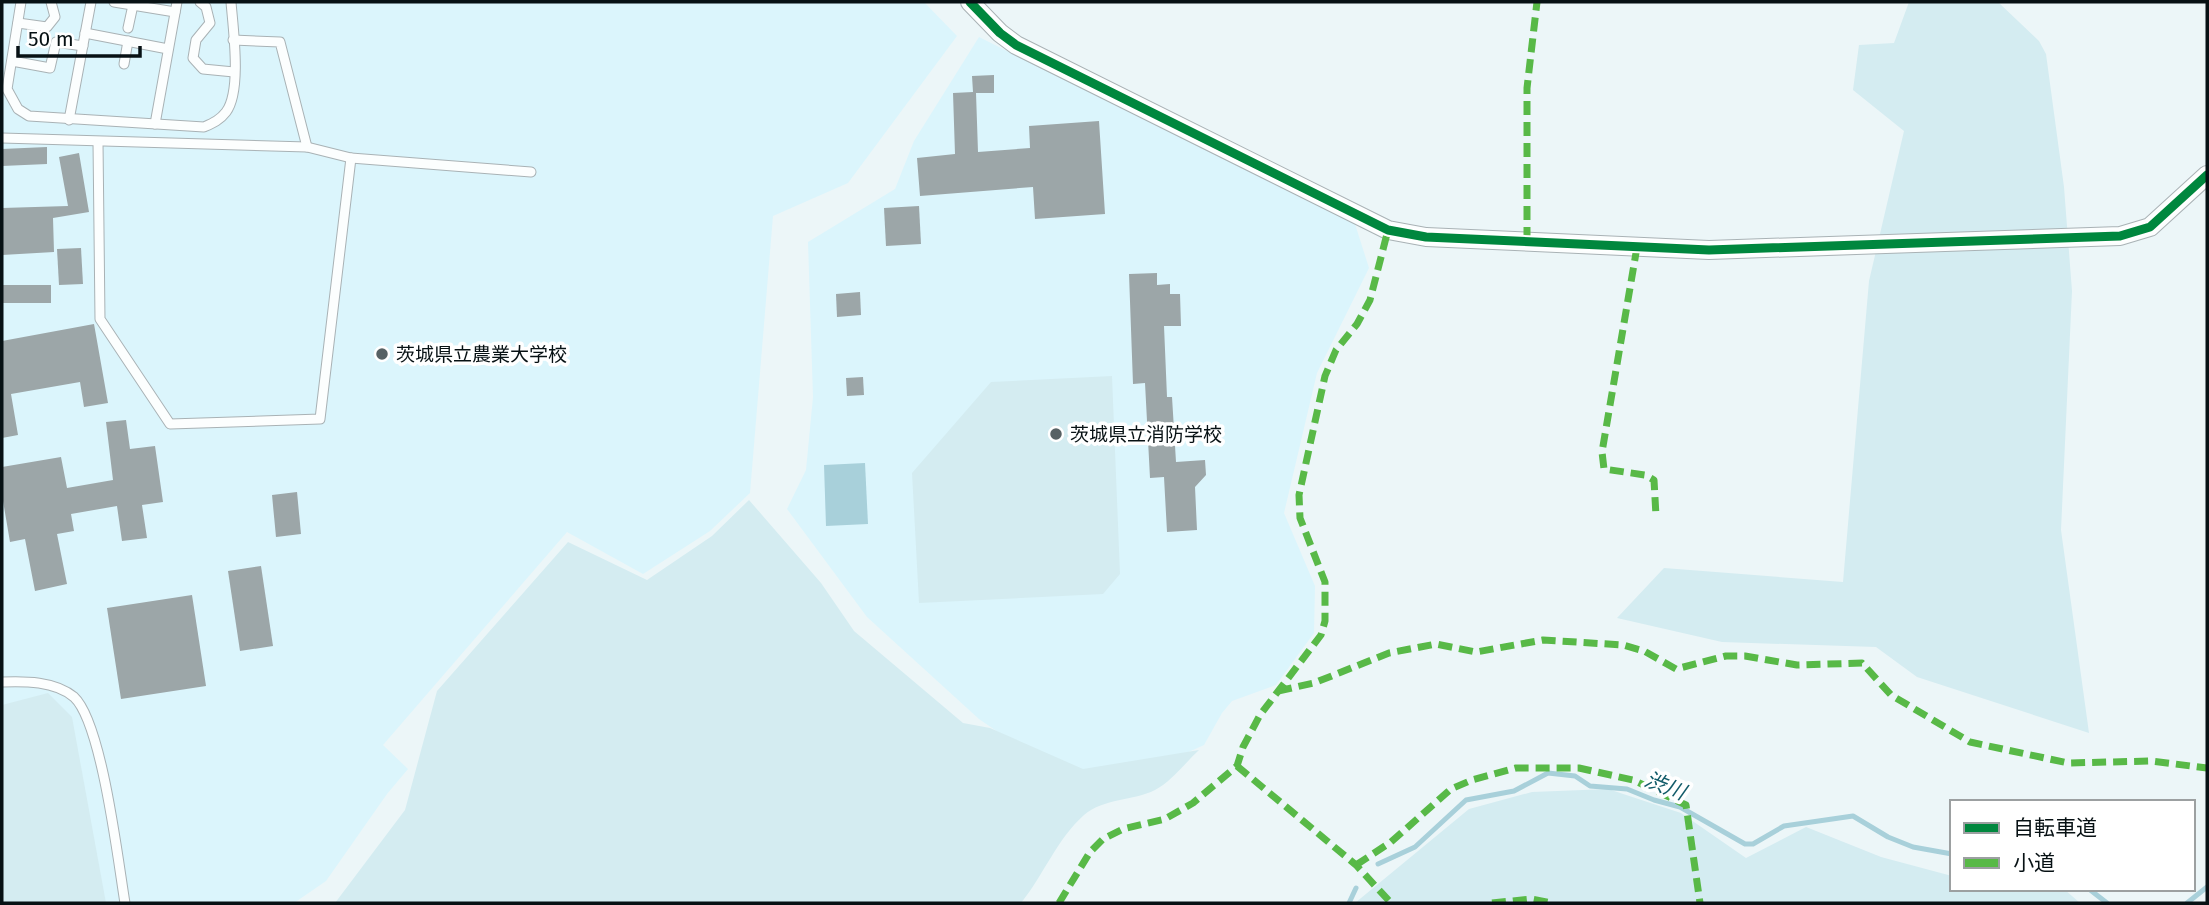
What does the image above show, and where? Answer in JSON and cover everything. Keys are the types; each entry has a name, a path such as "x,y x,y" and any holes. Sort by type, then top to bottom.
{"street":[{"path":"970,2 1000,33 1016,45 1388,230 1426,237 1709,250 2120,236 2150,227 2207,175"}],"lane":[{"path":"21,2 7,89 18,109 29,116 69,120 204,127 218,121 229,110 234,93 231,2"},
{"path":"18,23 47,27 55,17 51,2"},
{"path":"69,120 91,2"},
{"path":"114,2 175,12"},
{"path":"155,124 177,2"},
{"path":"200,2 206,7 210,23 196,40 193,58 203,69 234,72"},
{"path":"128,28 133,5"},
{"path":"85,33 168,49"},
{"path":"233,40 280,42 307,147"},
{"path":"124,64 128,41"},
{"path":"12,61 50,68 56,42 83,46"},
{"path":"2,138 307,147 351,158 531,172"},
{"path":"97,142 100,319 170,425 320,419 351,158"},
{"path":"2,682 26,681 62,691 74,697 92,725 124,903"}],"shaded area":[{"name":"茨城県立農業大学校","path":"2,2 924,2 957,36 848,183 773,216 750,493 710,531 643,574 567,532 383,745 408,769 387,794 326,881 294,903 2,903"},
{"path":"1909,2 1998,2 2039,41 2046,54 2064,187 2072,291 2061,530 2089,733 1917,677 1876,647 1722,642 1617,618 1664,568 1843,582 1869,281 1904,131 1853,90 1859,45 1894,43"},
{"name":"茨城県立消防学校","path":"979,37 1355,224 1369,268 1317,373 1284,513 1315,586 1314,633 1276,685 1232,701 1204,745 1091,796 979,719 867,617 787,509 806,470 813,397 808,242 895,189 914,141"},
{"path":"1112,376 1120,574 1103,594 919,603 912,473 991,382"},
{"path":"865,463 868,524 826,526 824,465"},
{"path":"749,500 821,583 854,631 963,723 990,728 1083,769 1199,750 1173,777 1155,790 1100,805 1084,815 1058,846 1021,903 335,903 405,810 437,691 568,542 647,580 712,536"},
{"path":"48,693 72,717 106,903 2,903 2,705"},
{"path":"1608,789 1681,813 1746,858 1806,827 1881,857 1950,875 1950,891 2066,891 2080,903 1355,903 1469,809 1532,792"}],"building":[{"path":"994,75 994,93 976,93 978,152 1030,148 1029,126 1099,121 1105,214 1035,219 1033,187 920,196 917,158 955,154 953,93 973,92 972,76"},
{"path":"47,147 47,164 2,166 2,149"},
{"path":"79,153 89,212 53,218 54,252 2,255 2,208 68,206 59,157"},
{"path":"919,206 921,244 886,246 884,208"},
{"path":"81,248 83,284 59,285 57,249"},
{"path":"1157,273 1157,285 1170,284 1170,294 1180,294 1181,326 1164,326 1167,397 1172,397 1176,462 1205,460 1206,475 1195,487 1197,530 1167,532 1164,477 1150,478 1145,383 1133,384 1129,274"},
{"path":"2,285 51,285 51,303 2,303"},
{"path":"860,292 861,315 837,317 836,294"},
{"path":"94,324 108,403 84,407 80,382 11,394 18,435 2,438 2,341"},
{"path":"863,377 864,395 847,396 846,378"},
{"path":"126,420 130,449 155,446 163,502 142,505 147,538 122,541 117,506 71,514 74,531 57,534 67,584 35,591 25,539 10,542 2,495 2,467 61,457 67,488 113,480 106,422"},
{"path":"297,492 301,534 276,537 272,495"},
{"path":"261,566 273,646 240,651 228,571"},
{"path":"192,595 206,686 121,699 107,608"}],"waterway":[{"name":"渋川","path":"1378,864 1415,847 1466,800 1514,791 1548,773 1575,776 1590,786 1627,789 1680,807 1745,844 1753,844 1784,826 1853,816 1888,837 1913,847 1950,854"},
{"name":"渋川","path":"2187,903 2207,887"},
{"name":"渋川","path":"1349,903 1356,888"},
{"name":"渋川","path":"2092,891 2107,903"}],"marked path":[{"path":"1527,241 1527,88 1537,2"},
{"path":"1059,903 1090,852 1103,839 1123,829 1165,819 1193,803 1237,766 1243,747 1260,715 1321,635 1325,621 1325,582 1300,518 1299,495 1325,376 1336,350 1357,324 1370,300 1388,230"},
{"path":"1637,247 1602,452 1604,469 1645,475 1654,480 1656,516"},
{"path":"1278,691 1314,683 1389,653 1436,644 1476,652 1543,640 1623,645 1644,651 1676,669 1726,656 1745,656 1797,665 1862,663 1891,695 1970,742 2068,763 2151,761 2207,768"},
{"path":"1237,766 1356,865 1391,903"},
{"path":"1356,865 1391,842 1451,789 1472,780 1516,768 1579,768 1633,780 1686,805 1700,903"},
{"path":"1492,903 1531,899 1552,903"}],"cycle path":[{"path":"970,2 1000,33 1016,45 1388,230 1426,237 1709,250 2120,236 2150,227 2207,175"}],"place":[{"name":"茨城県立農業大学校","path":"382,354"},
{"name":"茨城県立消防学校","path":"1056,434"}]}
